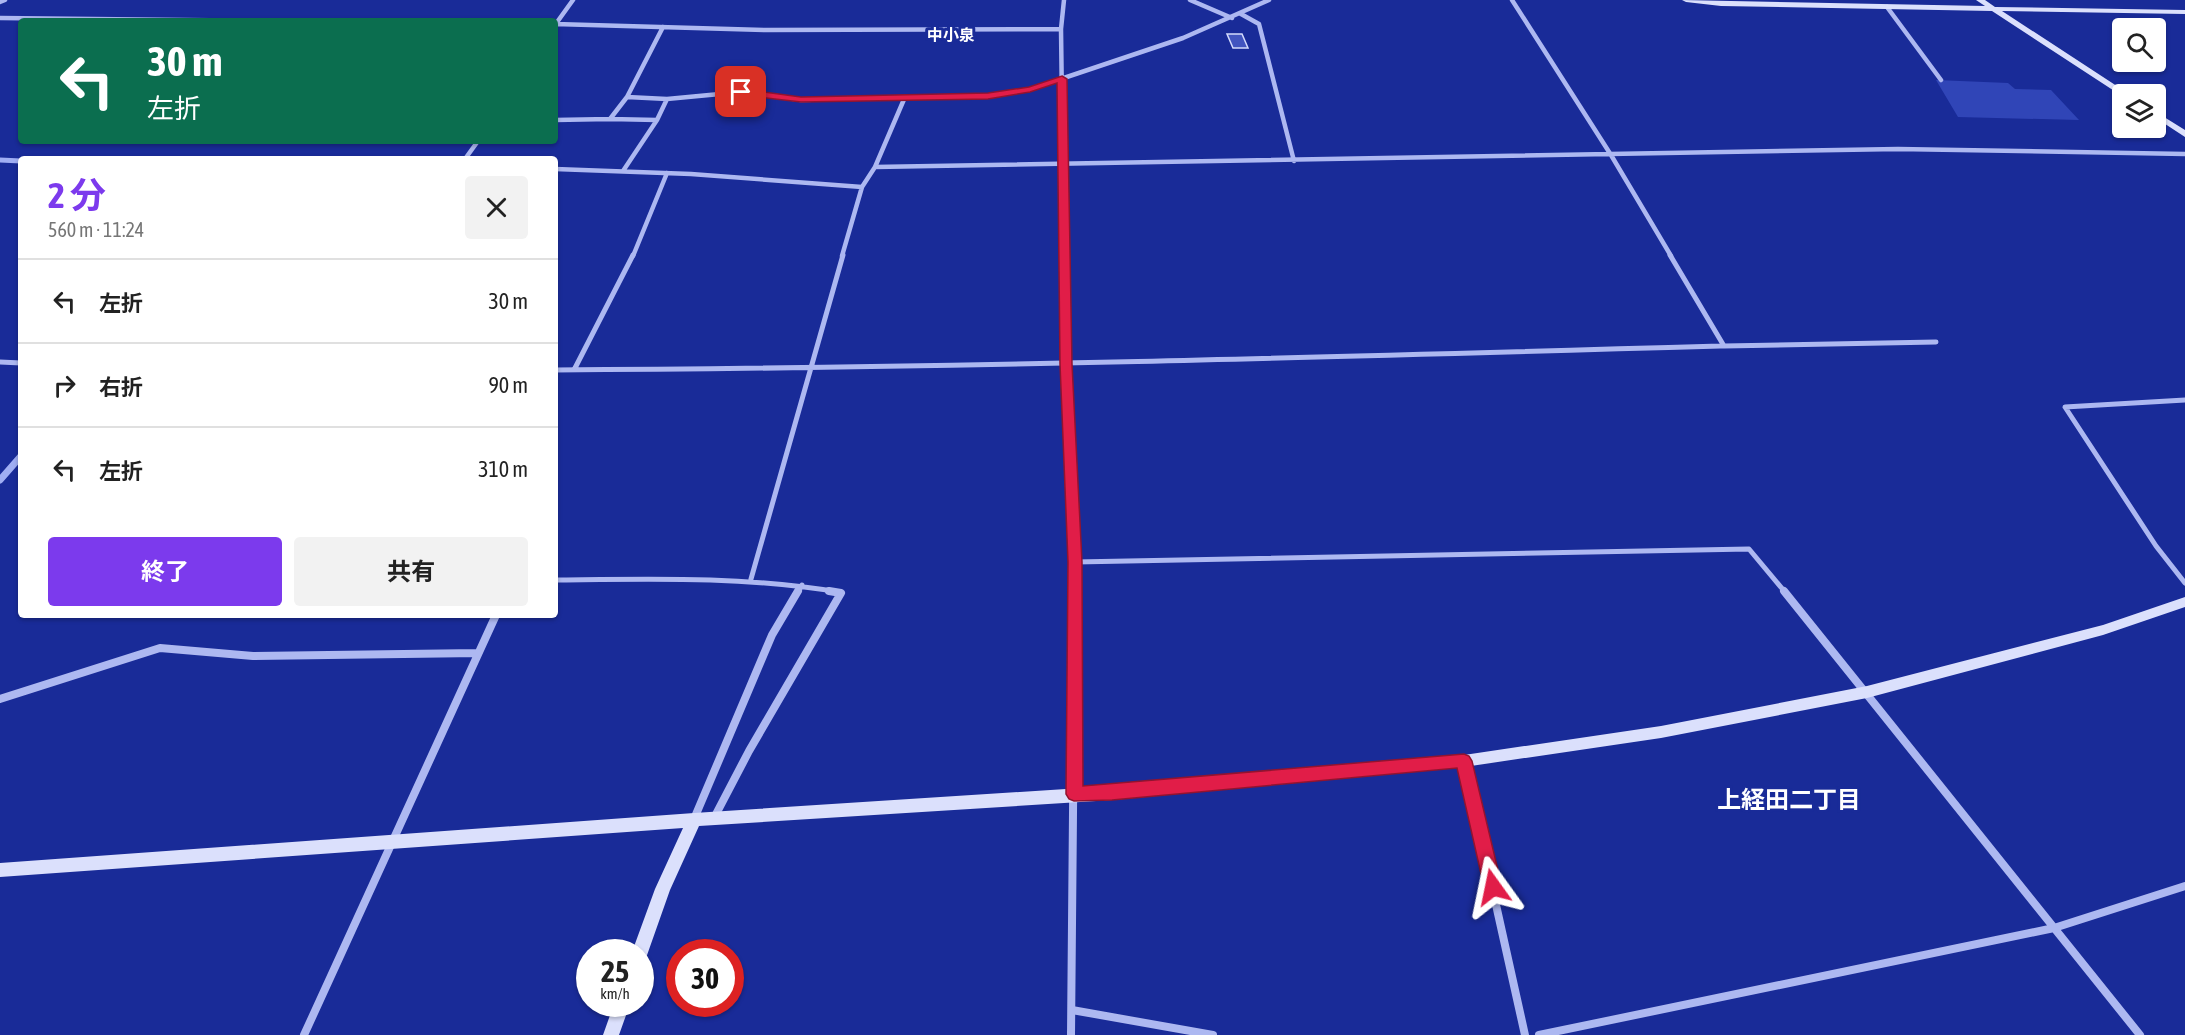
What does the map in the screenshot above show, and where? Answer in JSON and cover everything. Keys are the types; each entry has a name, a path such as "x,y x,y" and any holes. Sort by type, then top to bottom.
{"street":[{"path":"0,2 5,0"},
{"path":"558,20 573,0"},
{"path":"1064,0 1061,29 1062,165 1066,364 1075,562 1071,1035"},
{"path":"1190,0 1232,18"},
{"path":"627,97 667,99 741,92 801,100 988,96 1030,89 1183,39 1269,0"},
{"path":"1512,0 1611,155 1724,346"},
{"path":"1686,0 1721,4 2185,12"},
{"path":"1980,0 2112,86"},
{"path":"1887,7 1941,80"},
{"path":"1241,14 1259,24 1294,161"},
{"path":"0,18 18,18"},
{"path":"558,24 766,30 1061,29"},
{"path":"610,119 627,97 663,27"},
{"path":"751,579 862,187 875,166 905,97"},
{"path":"623,171 657,120 667,99"},
{"path":"558,120 657,120"},
{"path":"2166,122 2185,134"},
{"path":"875,166 1062,165 1898,149 2185,154"},
{"path":"558,169 667,173 862,187"},
{"path":"574,370 626,272 667,173"},
{"path":"558,370 812,369 1066,364 1936,342"},
{"path":"0,362 18,363"},
{"path":"2185,400 2066,407 2156,546 2185,583"},
{"path":"1075,562 1749,549 1867,693 2139,1035"},
{"path":"558,580 751,579 802,585 841,593 749,751 713,819"},
{"path":"645,939 663,889 772,635 802,585"},
{"path":"0,870 694,820 1112,793 1464,761 1660,732 1867,693 2103,630 2185,602"},
{"path":"304,1035 495,618"},
{"path":"0,699 160,648 253,656 478,653"},
{"path":"1464,761 1524,1035"},
{"path":"1539,1035 2054,928 2185,886"},
{"path":"1072,1010 1213,1035"},
{"path":"610,1035 617,1017"}],"shaded area":[{"path":"1936,80 2008,83 2015,89 2051,90 2079,120 1958,117"}],"building":[{"path":"1227,34 1242,34 1248,48 1233,48"}],"waterway":[{"path":"0,160 18,161"},
{"path":"0,480 18,459"}],"district":[{"name":"中小泉","path":"951,35"},
{"name":"上経田二丁目","path":"1789,800"}],"route":[{"path":"741,92 801,100 988,96 1030,89 1062,79 1066,364 1075,562 1074,794 1112,793 1464,761 1493,887"}]}
